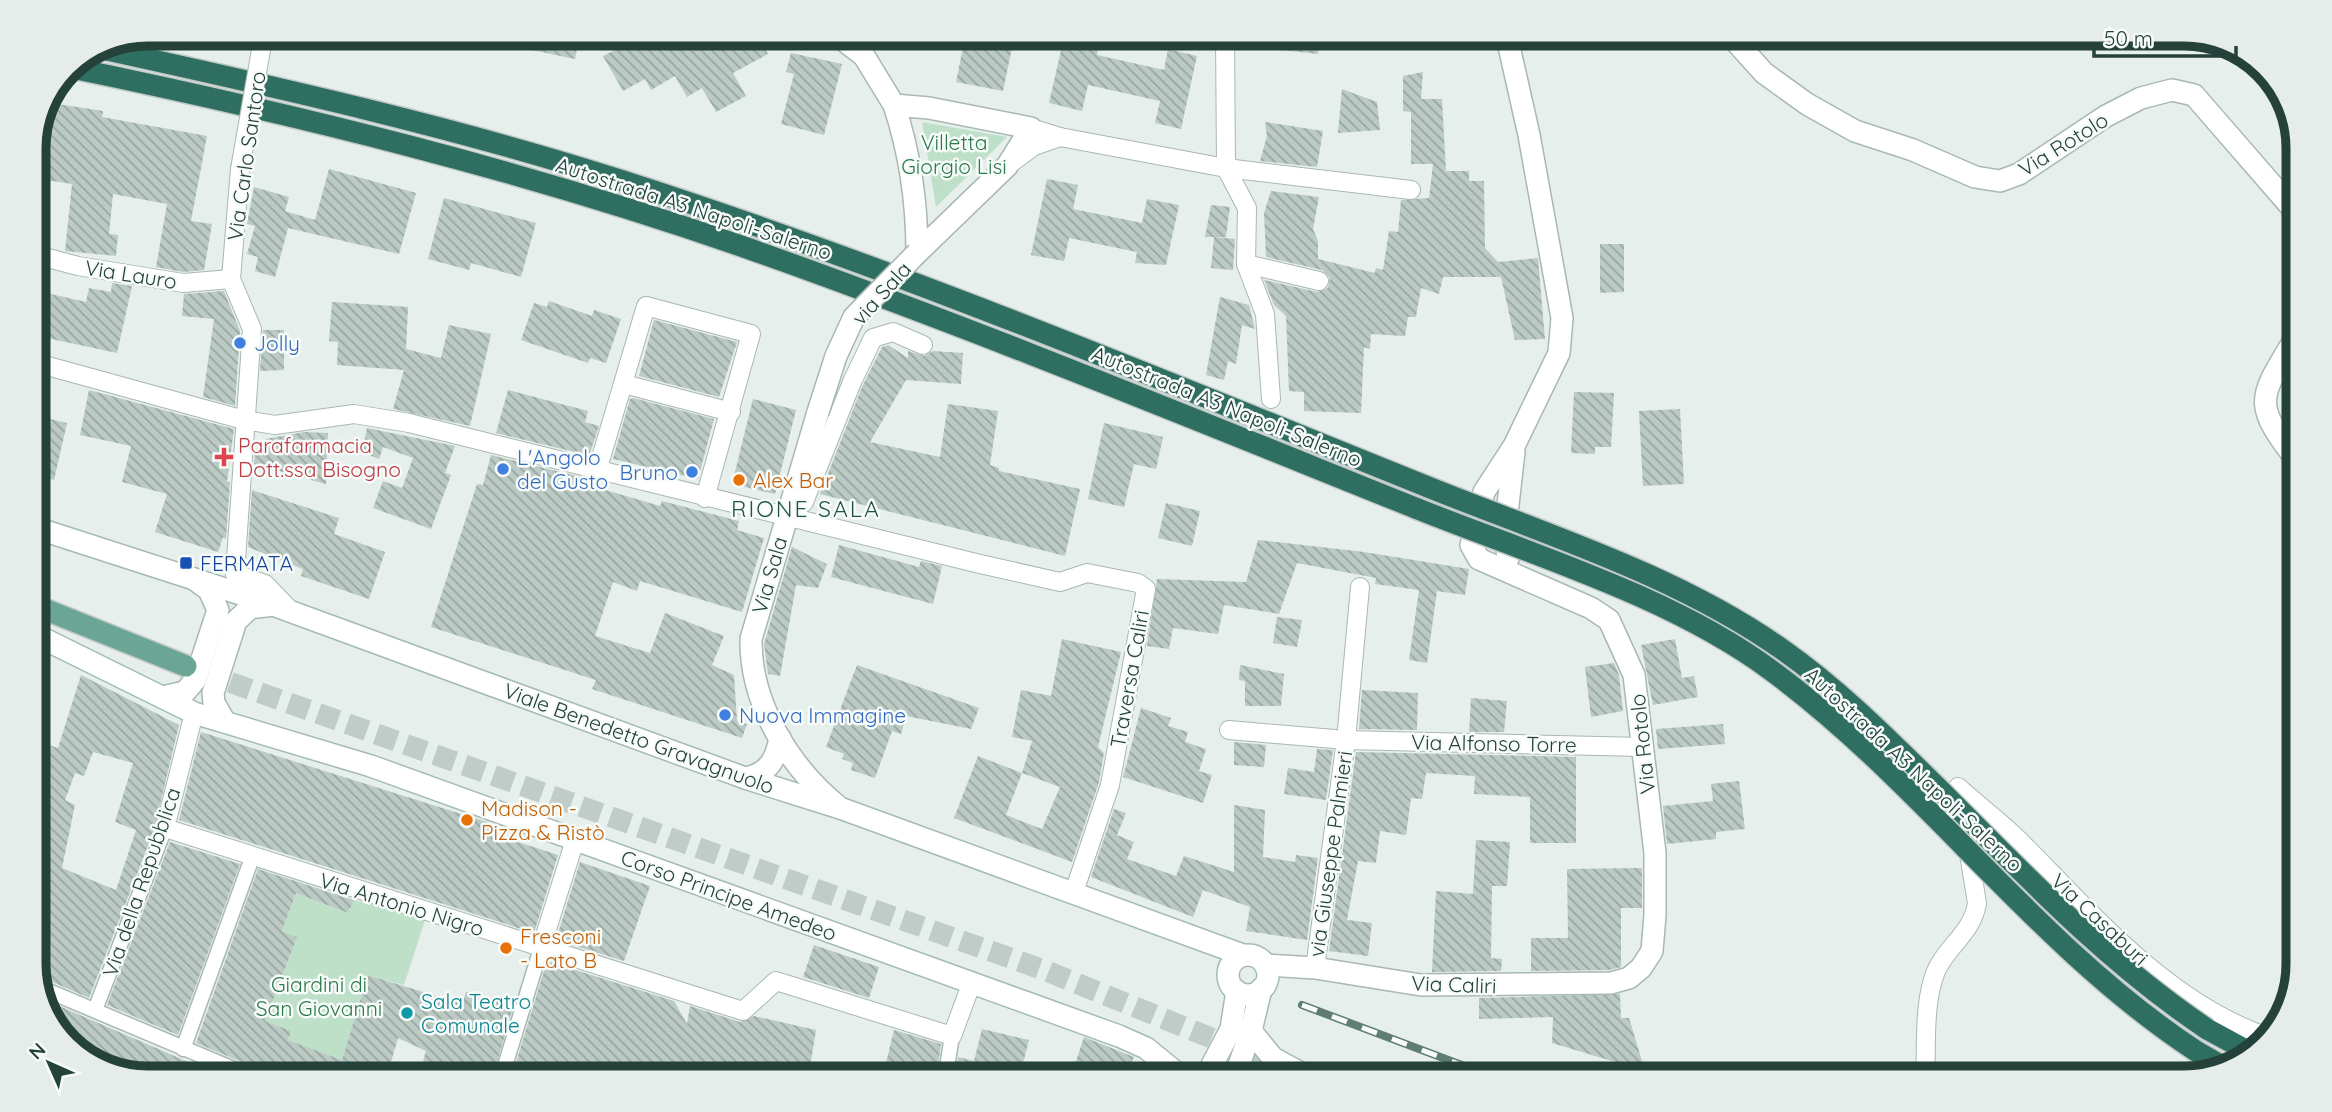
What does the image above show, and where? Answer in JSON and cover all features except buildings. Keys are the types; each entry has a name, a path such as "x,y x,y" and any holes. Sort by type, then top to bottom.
{"highway":[{"name":"Autostrada A3 Napoli-Salerno","path":"114,52 377,111 564,163 683,201 1005,317 1428,487 1690,596 1735,618 1828,684 1891,741 2087,936 2150,990 2207,1029 2242,1048"},
{"name":"Autostrada A3 Napoli-Salerno","path":"81,70 203,95 372,136 676,225 918,311 1637,596 1685,619 1770,669 1815,704 1878,762 2106,986 2215,1062"}],"main road":[{"path":"46,610 186,666"}],"street":[{"name":"Via Carlo Santoro","path":"231,279 240,169 262,46"},
{"path":"851,46 864,56 894,104 904,135 917,213 917,253"},
{"path":"1224,46 1226,168 1247,208 1246,264 1265,314 1271,399"},
{"name":"Via Rotolo","path":"1509,46 1529,135 1562,317 1559,353 1514,446 1484,492 1472,545 1479,559 1519,579 1591,608 1609,620 1634,675 1655,853 1652,951 1641,968"},
{"name":"Via Rotolo","path":"1740,46 1764,73 1807,104 1855,131 1913,150 1975,177 2000,181 2019,174 2096,122 2141,98 2172,90 2194,95 2286,201"},
{"path":"894,104 929,108 1031,128 1060,138 1226,168 1410,190"},
{"name":"via Sala","path":"818,412 836,356 854,317 1007,166 1031,128"},
{"path":"1007,166 1034,146 1060,138"},
{"name":"Via Lauro","path":"46,257 183,283 231,279"},
{"path":"1246,264 1319,281"},
{"path":"231,279 252,329 235,574 265,584 283,608"},
{"path":"597,471 646,306 751,334 705,498"},
{"path":"46,366 244,420 275,425 354,415 409,422 786,517 804,502 852,382 873,338 893,332 923,345"},
{"path":"2286,354 2266,388 2264,410 2286,447"},
{"path":"624,384 731,412"},
{"name":"Via Sala","path":"818,412 751,639 750,663 757,690 780,738 814,786 840,808"},
{"name":"Via Rotolo","path":"1514,446 1505,531 1507,557 1519,579"},
{"name":"Traversa Caliri","path":"786,517 1060,582 1087,573 1138,583 1146,589 1110,785 1074,892"},
{"name":"Viale Benedetto Gravagnuolo","path":"46,531 283,608 745,778 840,808 1243,955"},
{"path":"162,697 185,692 195,680 218,610 209,590 194,579"},
{"name":"via Giuseppe Palmieri","path":"1315,968 1346,740 1360,587"},
{"path":"225,722 214,704 213,693 236,621 250,608 283,608"},
{"name":"Corso Principe Amedeo","path":"46,640 194,713 372,766 972,982 1119,1036 1146,1048 1168,1066"},
{"name":"Via della Repubblica","path":"95,1010 165,828 194,713"},
{"path":"1229,730 1346,740"},
{"path":"745,778 763,774 770,766 780,738"},
{"name":"Via Alfonso Torre","path":"1346,740 1642,747"},
{"name":"Via Casaburi","path":"1926,1066 1928,1010 1936,971 1975,919 1977,903 1958,787 2020,841 2107,928 2163,976 2215,1015 2259,1034"},
{"name":"Via Antonio Nigro","path":"165,828 252,858 542,945 743,1011 776,981 952,1036"},
{"path":"505,1066 575,840"},
{"path":"183,1048 252,858"},
{"path":"1208,1066 1212,1065 1231,1029 1237,991 1228,974 1232,962 1243,955"},
{"name":"Via Caliri","path":"1243,955 1256,957 1265,965 1315,968 1421,985 1611,983 1629,978 1641,968"},
{"path":"1236,1066 1251,1031 1261,989 1267,978 1265,965"},
{"path":"947,1066 952,1036 972,982"},
{"path":"1237,991 1250,995 1261,989"},
{"path":"49,992 226,1066"},
{"path":"1251,1031 1273,1058 1284,1066"}],"green space":[{"name":"Villetta Giorgio Lisi","path":"922,122 1007,137 936,207"},
{"name":"Giardini di San Giovanni","path":"296,893 348,913 354,900 426,917 404,985 368,975 342,1060 288,1040 291,1031 265,1021 297,937 282,931"}],"tunnel":[{"path":"201,672 1044,970 1280,1066"}],"railway":[{"path":"1302,1005 1464,1066"}],"place":[{"name":"Jolly","path":"240,343"},
{"name":"Parafarmacia Dott.ssa Bisogno","path":"224,457"},
{"name":"L'Angolo del Gusto","path":"503,469"},
{"name":"Bruno","path":"692,472"},
{"name":"Alex Bar","path":"739,480"},
{"name":"FERMATA","path":"186,563"},
{"name":"Nuova Immagine","path":"725,715"},
{"name":"Madison - Pizza & Ristò","path":"467,820"},
{"name":"Fresconi - Lato B","path":"506,948"},
{"name":"Sala Teatro Comunale","path":"407,1013"}],"district":[{"name":"RIONE SALA","path":"806,508"}]}
